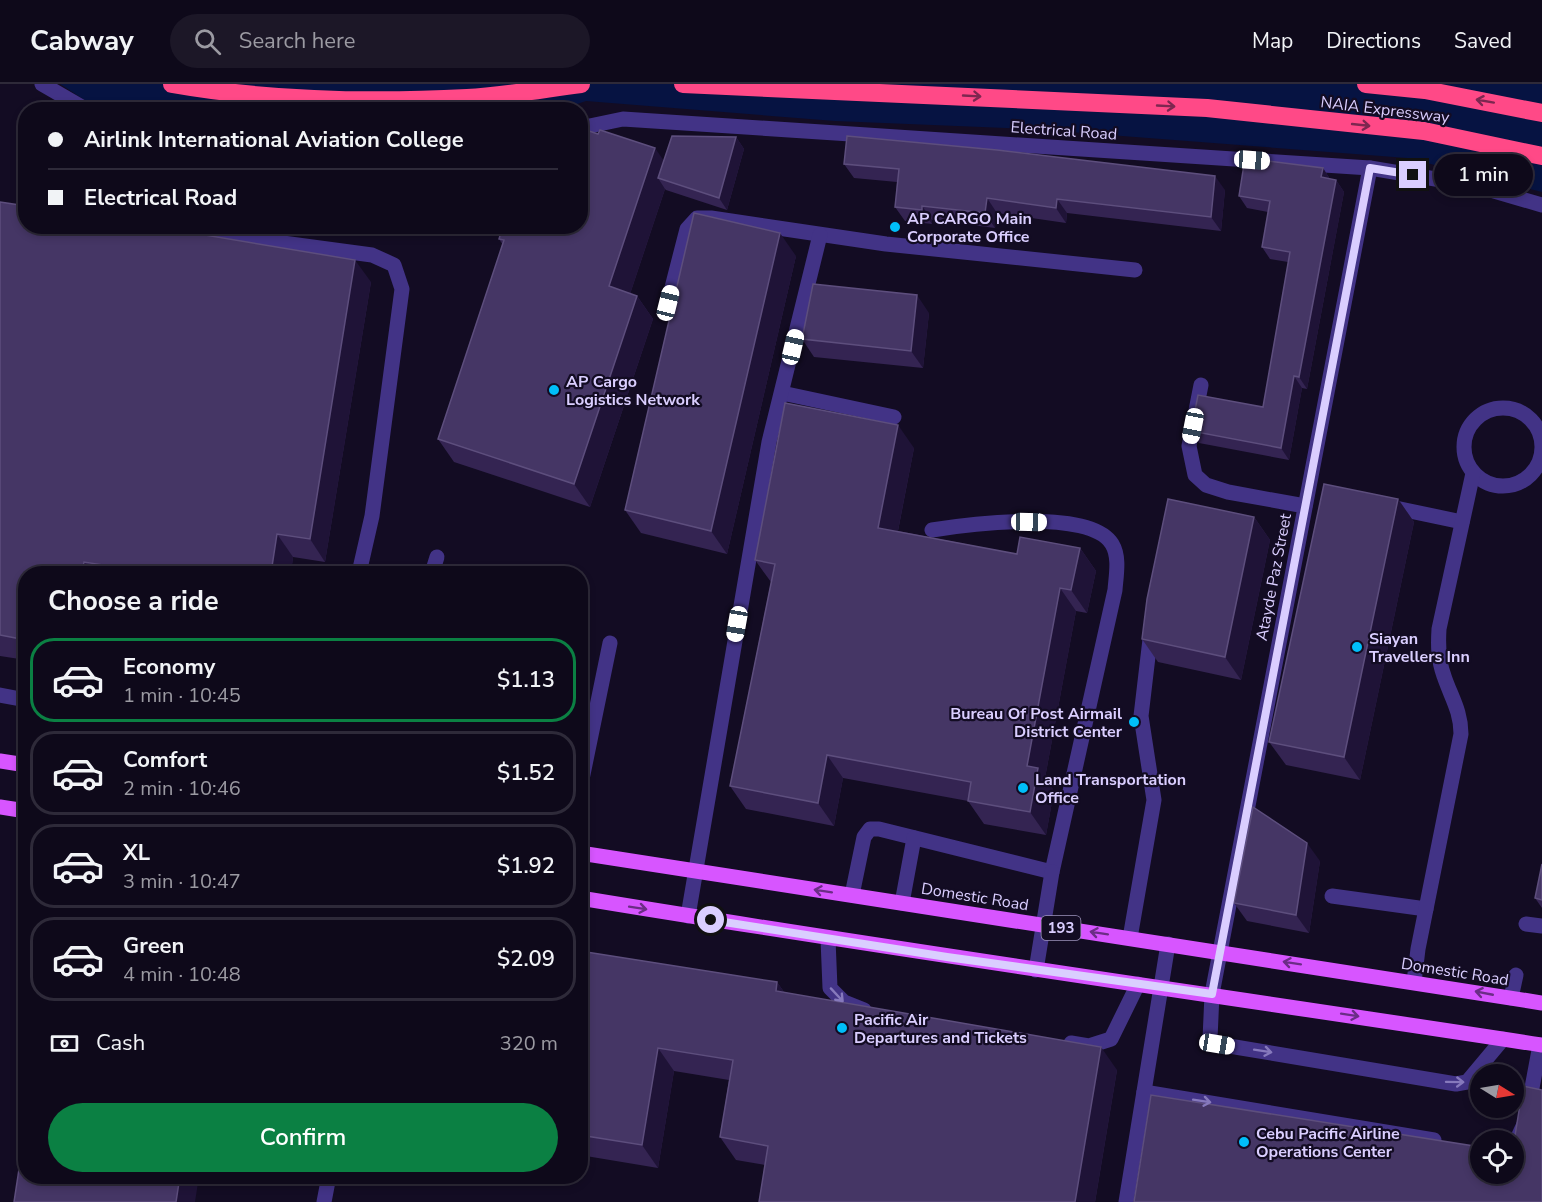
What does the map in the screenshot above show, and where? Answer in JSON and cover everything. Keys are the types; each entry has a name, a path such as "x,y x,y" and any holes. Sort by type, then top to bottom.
{"highway":[{"path":"172,84 257,96 380,100 469,98 581,84"},
{"name":"NAIA Expressway","path":"682,84 1207,108 1424,131 1542,156"},
{"name":"NAIA Expressway","path":"1366,84 1425,90 1542,113"}],"main road":[{"path":"0,761 18,764"},
{"path":"0,807 18,810"},
{"name":"Domestic Road","path":"588,854 1542,1003"},
{"path":"588,899 828,939 1212,994 1541,1045"}],"street":[{"path":"42,84 73,102"},
{"name":"Electrical Road","path":"588,126 623,119 1370,168 1477,186 1542,205"},
{"name":"Atayde Paz Street","path":"1370,168 1314,491 1305,506 1212,994 1210,1039 1214,1043 1456,1084 1467,1082 1503,1039"},
{"path":"668,303 687,229 697,218 711,218 820,235 1135,270"},
{"path":"216,234 372,255 394,265 402,289 372,516 361,566"},
{"path":"688,916 761,489 820,235"},
{"path":"1201,385 1189,446 1196,475 1206,484 1228,492 1305,506"},
{"path":"782,393 894,417"},
{"path":"1414,982 1426,909 1461,734 1457,704 1443,675 1438,652 1439,629 1473,473 1466,461 1464,448 1466,435 1472,423 1482,414 1501,409 1521,412 1532,420 1539,431 1542,456 1529,477 1506,487 1483,481 1473,473"},
{"path":"1374,504 1462,522"},
{"path":"932,530 978,523 1046,522 1090,530 1107,538 1114,547 1115,590 1052,873 1036,970"},
{"path":"434,566 437,557"},
{"path":"1130,938 1154,800 1141,716 1153,617"},
{"path":"588,750 610,643"},
{"path":"0,695 18,698"},
{"path":"852,895 864,837 870,830 879,829 1052,873"},
{"path":"902,903 914,838"},
{"path":"1332,896 1426,909"},
{"path":"1526,924 1542,927"},
{"path":"828,939 830,988 844,1002 881,1017"},
{"path":"1126,1202 1168,944"},
{"path":"1511,998 1516,975"},
{"path":"1055,1041 1089,1046 1111,1039 1138,984"},
{"path":"1521,1130 1526,1120 1541,1045"},
{"path":"1144,1092 1446,1142"},
{"path":"324,1202 327,1184"}],"shaded area":[{"path":"60,84 1542,84 1542,192 1407,158 1031,129 835,121 586,101 88,102"}],"building":[{"path":"600,130 655,148 609,286 637,296 574,484 438,439 504,240 499,239 501,234 588,234 588,131 598,134"},
{"path":"672,136 736,137 719,198 658,178"},
{"path":"847,136 997,150 1215,176 1211,217 1057,199 1056,208 987,198 985,213 922,206 922,210 895,207 899,169 844,164"},
{"path":"1245,158 1323,168 1321,177 1336,180 1299,377 1294,376 1281,448 1191,431 1198,395 1263,407 1290,252 1262,247 1270,201 1239,196"},
{"path":"0,202 18,205 18,234 199,234 355,260 310,539 277,534 272,566 110,566 84,562 83,566 18,566 18,638 0,635"},
{"path":"694,213 780,233 711,531 625,510"},
{"path":"813,284 917,295 911,351 802,339"},
{"path":"785,403 898,425 878,528 1017,554 1020,537 1080,548 1071,590 1060,588 1027,766 1038,768 1030,812 968,801 971,782 827,755 818,803 730,786 775,564 755,560"},
{"path":"1324,484 1398,499 1344,757 1269,742"},
{"path":"1168,499 1254,517 1225,657 1142,639 1147,599"},
{"path":"1253,807 1307,843 1296,915 1234,903"},
{"path":"1542,864 1542,900 1535,898"},
{"path":"588,952 777,982 776,991 1101,1047 1075,1202 759,1202 768,1146 720,1137 733,1060 658,1048 642,1145 588,1136"},
{"name":"Cebu Pacific Airline Operations Center","path":"1524,1086 1542,1090 1542,1202 1134,1202 1151,1095 1470,1145 1470,1184 1524,1184 1524,1130 1516,1130 1518,1118 1524,1118"},
{"path":"18,1176 18,1184 179,1184 176,1202 14,1202"}],"place":[{"name":"AP CARGO Main Corporate Office","path":"895,227"},
{"name":"AP Cargo Logistics Network","path":"554,390"},
{"name":"Siayan Travellers Inn","path":"1357,647"},
{"name":"Bureau Of Post Airmail District Center","path":"1134,722"},
{"name":"Land Transportation Office","path":"1023,788"},
{"name":"Pacific Air Departures and Tickets","path":"842,1028"},
{"name":"Cebu Pacific Airline Operations Center","path":"1244,1142"}],"route":[{"path":"711,920 947,957 1212,994 1370,168 1413,175"}]}
